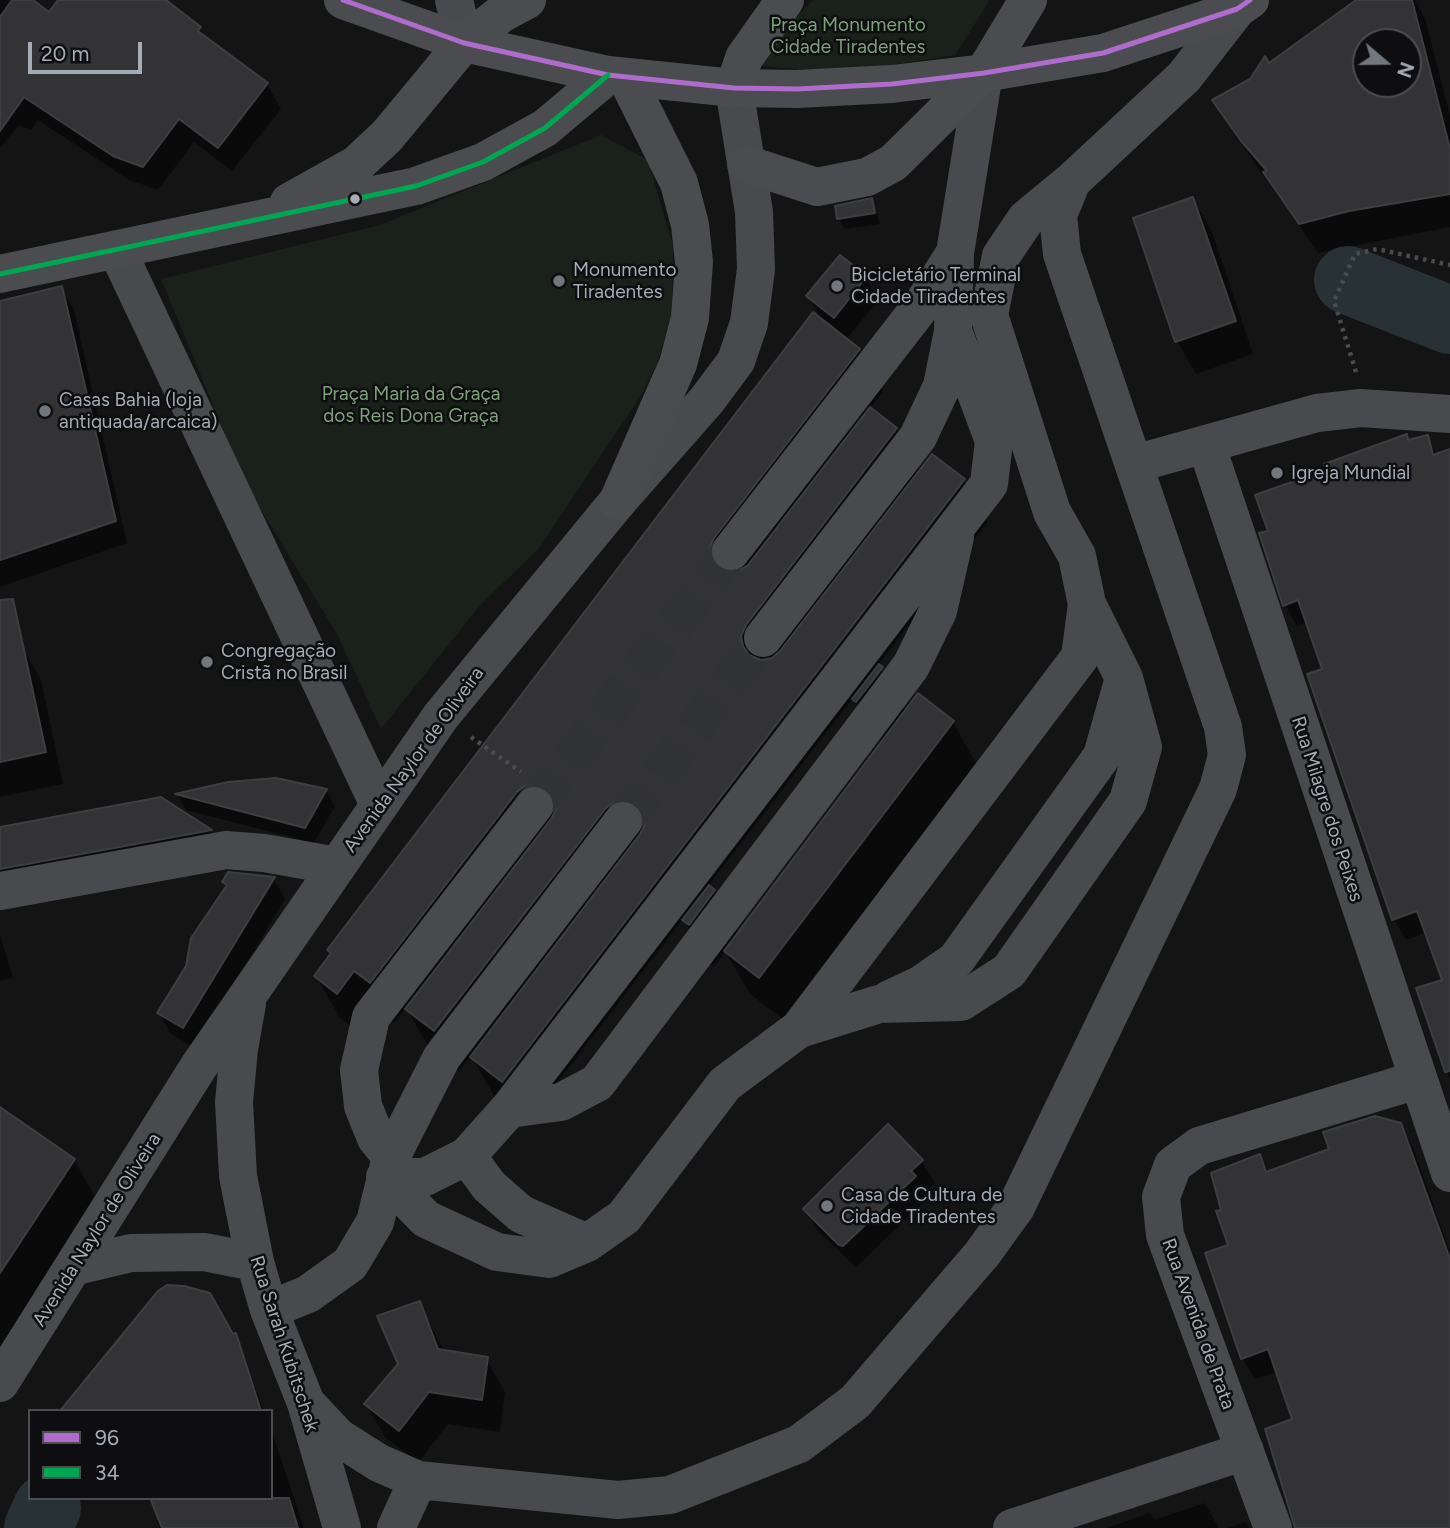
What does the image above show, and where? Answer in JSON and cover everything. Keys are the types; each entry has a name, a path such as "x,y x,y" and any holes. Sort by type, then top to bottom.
{"main road":[{"path":"343,0 464,43 617,76 734,88 797,89 892,84 984,73 1103,53 1240,3"},
{"path":"254,222 357,164 387,136 464,43 500,14 527,0"},
{"path":"734,88 744,58 785,0"},
{"path":"746,164 817,187 867,177 893,163 984,73 1028,0"},
{"path":"0,274 416,186 483,162 545,128 617,76"},
{"path":"617,76 679,183 690,225 694,262 690,318 678,364 618,501"}],"street":[{"path":"454,0 464,43"},
{"path":"799,1029 880,1004 920,985 956,960 1102,756 1124,678 1087,604 1077,556 1052,512 989,315 1001,256 1026,219 1072,181 1184,77 1240,3"},
{"path":"763,638 918,437 943,386 953,331 955,253 984,73"},
{"name":"Avenida Naylor de Oliveira","path":"0,1383 76,1266 199,1066 441,716 618,501 707,400 736,361 749,323 756,269 754,212 734,88"},
{"path":"306,1403 338,1437 379,1463 418,1480 618,1500 670,1495 730,1474 799,1444 855,1402 982,1254 1009,1216 1218,789 1227,755 1223,727 1062,254 1058,215 1072,181"},
{"path":"117,250 379,805"},
{"path":"731,551 924,302 955,253"},
{"path":"388,1167 425,1177 467,1156 509,1108 989,484 994,441 953,331"},
{"path":"1134,464 1317,413 1361,408 1450,414"},
{"name":"Rua Milagre dos Peixes","path":"1206,444 1450,1173"},
{"path":"509,1108 561,1102 597,1083 606,1073 911,666 938,611 958,525"},
{"path":"530,791 371,1017 359,1070 363,1105 388,1167 426,1219 497,1252 550,1259 587,1243 624,1217 724,1084 799,1029 1080,657 1087,604"},
{"path":"269,1310 308,1294 350,1264 375,1222 388,1167 442,1057 623,821"},
{"path":"0,891 226,850 264,853 337,866"},
{"name":"Rua Sarah Kubitschek","path":"250,991 239,1049 234,1102 238,1176 255,1262 269,1310 306,1403 342,1528"},
{"name":"Rua Avenida de Prata","path":"1273,1528 1165,1235 1161,1196 1173,1165 1199,1146 1417,1080"},
{"path":"467,1156 489,1186 522,1214 587,1243"},
{"path":"76,1266 131,1253 204,1252 255,1262"},
{"path":"1012,1528 1245,1451"},
{"path":"396,1528 418,1480"}],"path":[{"path":"1368,375 1357,374 1334,302 1355,254 1377,248 1450,265"},
{"path":"441,716 530,791"}],"green space":[{"name":"Praça Monumento Cidade Tiradentes","path":"813,0 990,0 955,55 842,73 750,65"},
{"name":"Praça Maria da Graça dos Reis Dona Graça","path":"601,135 648,160 673,246 672,315 657,363 642,394 538,550 482,603 381,729 337,634 246,485 161,279 380,225"}],"building":[{"path":"12,0 33,0 49,12 58,0 166,0 201,27 198,31 268,83 218,148 179,119 143,167 113,156 24,97 0,131 0,17"},
{"path":"1356,0 1412,0 1419,28 1352,28 1352,98 1422,98 1422,39 1450,149 1450,194 1349,211 1299,224 1263,172 1267,171 1241,141 1212,100 1250,79 1265,56 1269,63"},
{"path":"1193,197 1236,321 1175,342 1133,218"},
{"path":"872,198 875,213 837,219 835,206"},
{"name":"Bicicletário Terminal Cidade Tiradentes","path":"840,255 867,276 834,318 806,296"},
{"name":"Casas Bahia (loja antiquada/arcaica)","path":"62,286 116,521 0,560 0,301"},
{"path":"813,312 860,349 714,538 709,549 711,560 717,568 727,572 739,571 748,565 870,407 897,428 746,625 741,636 749,655 761,660 772,658 780,651 932,454 965,479 502,1082 470,1057 640,834 645,825 643,813 636,803 627,799 615,801 606,808 434,1031 405,1009 551,819 556,810 554,798 547,788 536,784 525,786 517,792 370,983 354,971 337,994 314,976 331,953 327,950"},
{"path":"1407,434 1408,440 1428,435 1433,455 1450,449 1450,1071 1445,1072 1416,988 1442,980 1417,911 1392,920 1307,674 1322,669 1298,600 1283,606 1259,533 1268,531 1255,495 1326,470 1324,464"},
{"path":"13,599 46,752 0,762 0,600"},
{"path":"879,664 883,667 856,702 852,699"},
{"path":"918,693 954,721 759,978 724,951"},
{"path":"276,778 327,789 305,828 175,794 228,782"},
{"path":"161,797 212,830 0,869 0,827"},
{"path":"228,872 275,877 183,1028 157,1013 186,966 191,938 227,885 222,882"},
{"path":"709,885 715,890 689,925 682,920"},
{"path":"0,1107 75,1159 0,1273"},
{"path":"1375,1116 1401,1123 1450,1259 1450,1528 1295,1528 1265,1429 1292,1419 1268,1349 1241,1359 1205,1253 1228,1245 1216,1211 1221,1210 1211,1173 1260,1154 1266,1172 1329,1149 1323,1132"},
{"path":"888,1124 923,1160 911,1171 916,1176 843,1246 839,1245 803,1209"},
{"path":"167,1285 184,1286 210,1293 233,1334 236,1333 260,1409 62,1409 158,1291"},
{"path":"420,1301 438,1349 488,1357 482,1400 429,1392 399,1431 364,1404 398,1364 377,1316"},
{"path":"289,1498 298,1528 162,1528 151,1500"}],"waterway":[{"path":"1348,280 1450,320"},
{"path":"38,1528 47,1508"}],"tunnel":[{"path":"534,806 731,551"},
{"path":"623,821 763,638"}],"transit line":[{"name":"96","path":"343,0 464,43 608,75 734,88 797,89 892,84 984,73 1103,53 1237,9 1250,0"},
{"name":"34","path":"0,274 416,186 483,162 545,128 608,75"}],"place":[{"name":"Monumento Tiradentes","path":"559,281"},
{"name":"Bicicletário Terminal Cidade Tiradentes","path":"837,286"},
{"name":"Casas Bahia (loja antiquada/arcaica)","path":"45,411"},
{"name":"Igreja Mundial","path":"1277,473"},
{"name":"Congregação Cristã no Brasil","path":"207,662"},
{"name":"Casa de Cultura de Cidade Tiradentes","path":"827,1206"}]}
